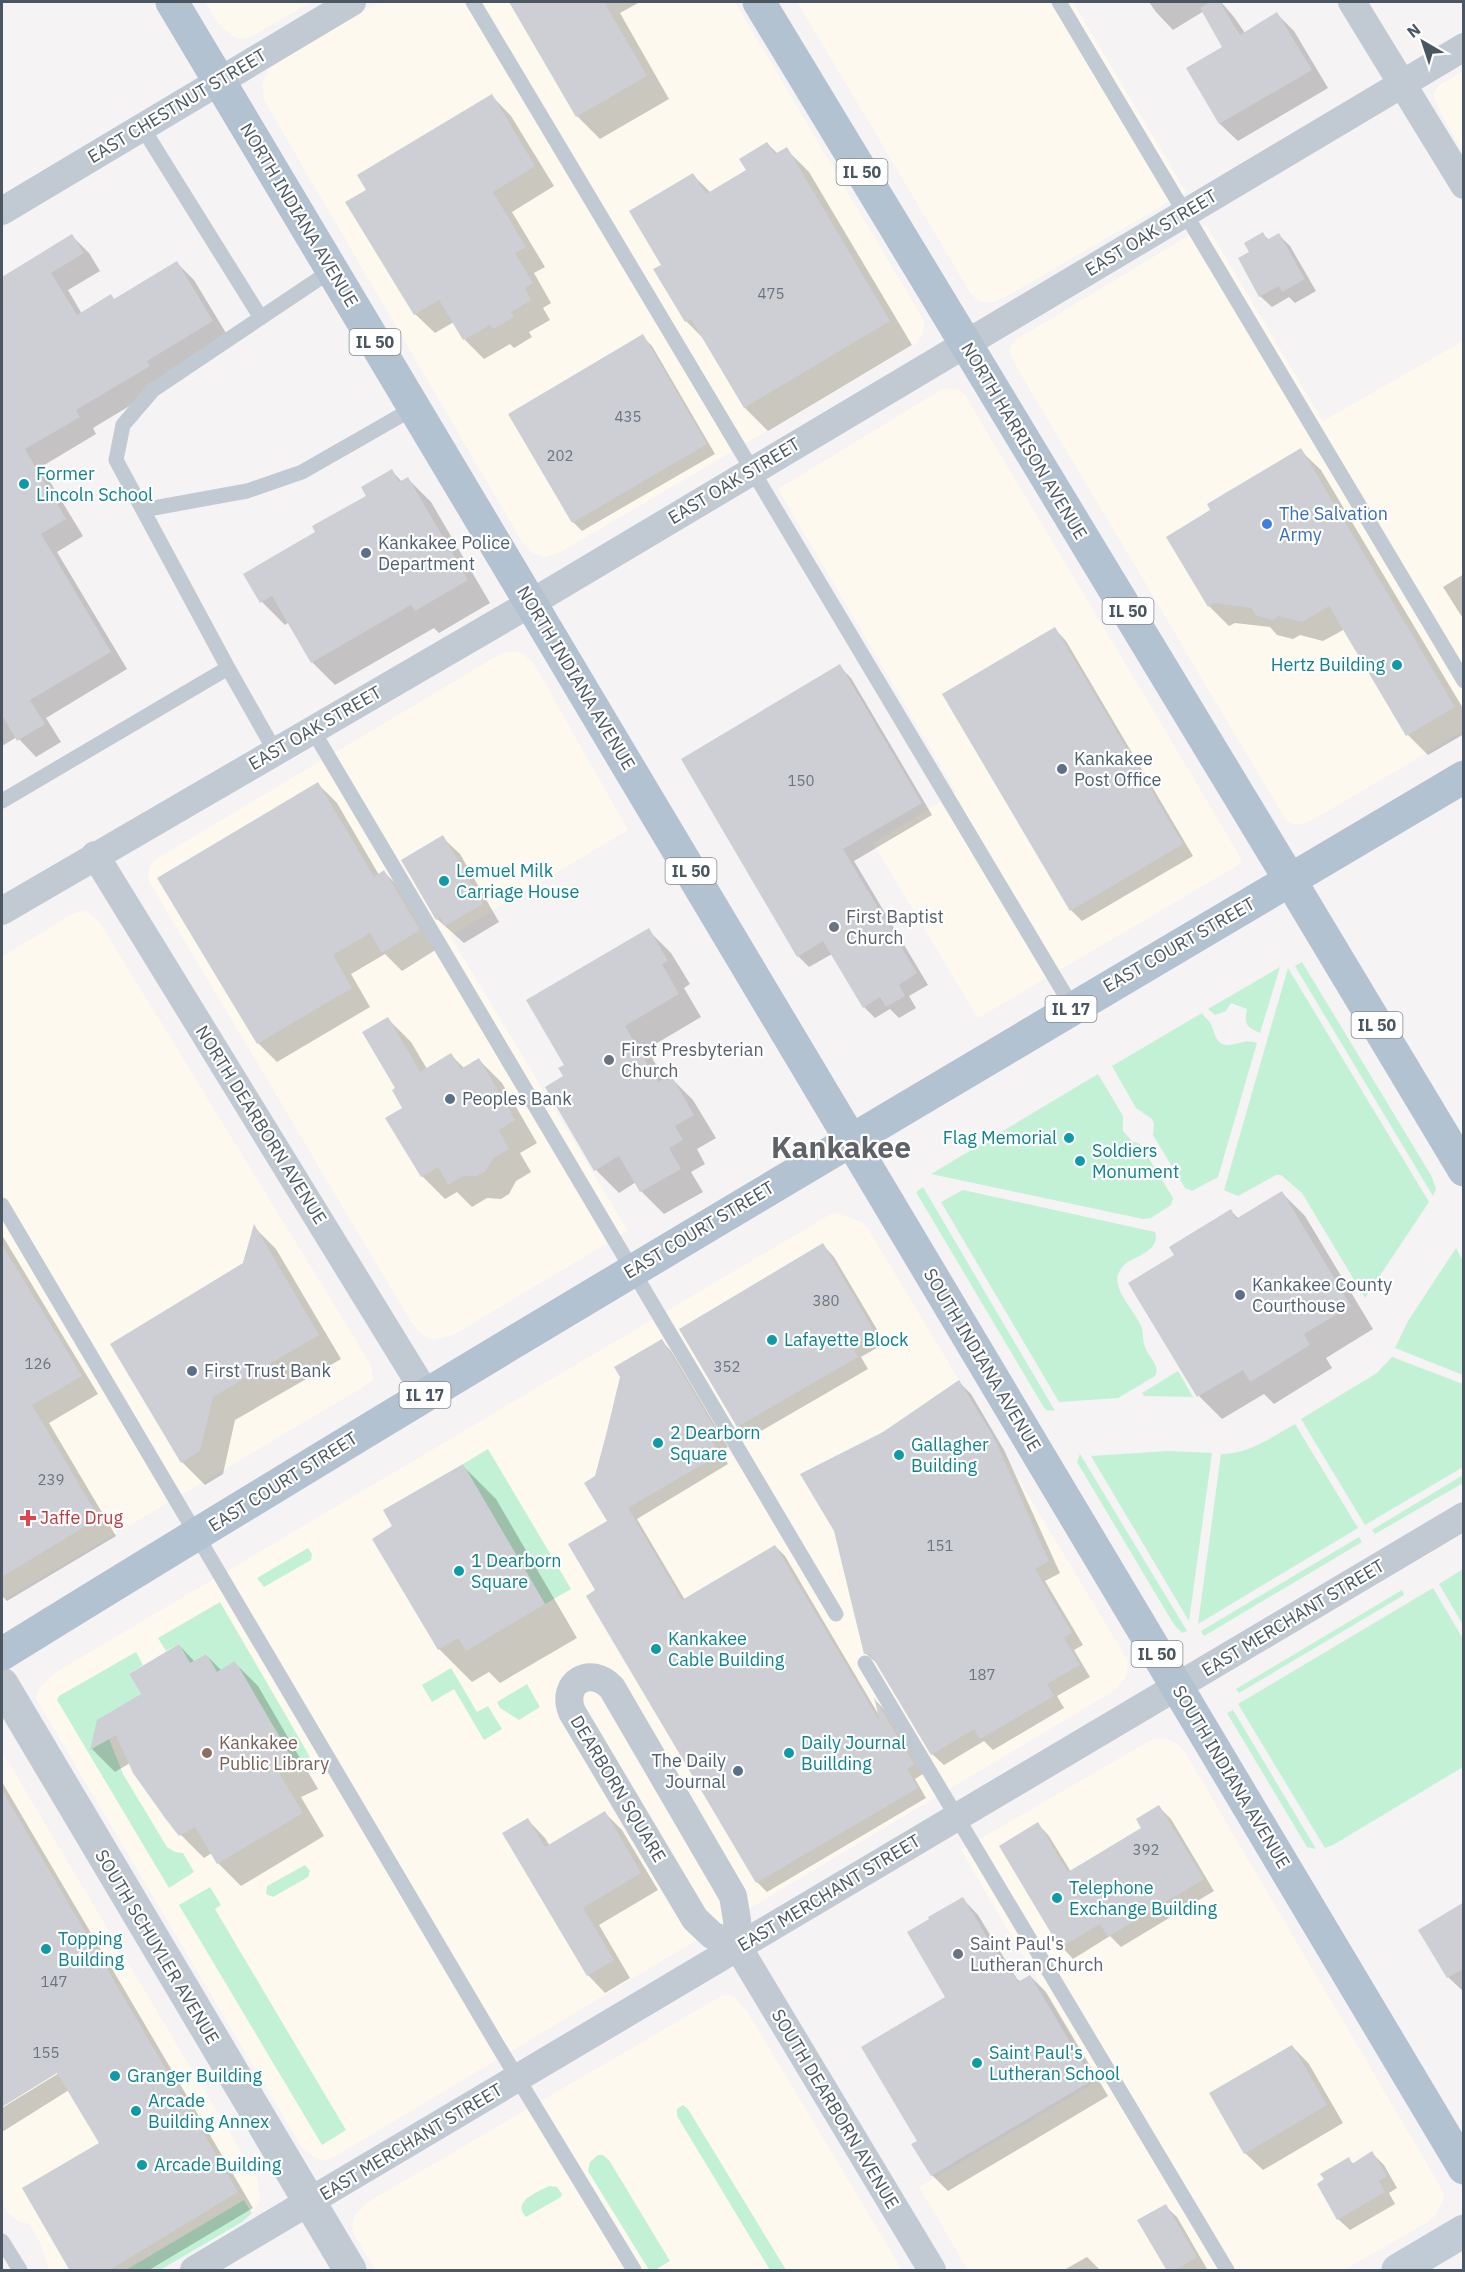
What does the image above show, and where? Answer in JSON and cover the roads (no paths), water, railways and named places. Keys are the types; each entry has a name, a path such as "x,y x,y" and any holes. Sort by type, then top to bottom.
{"main road":[{"name":"NORTH INDIANA AVENUE","path":"172,2 851,1139"},
{"name":"NORTH HARRISON AVENUE","path":"759,2 1290,880"},
{"name":"EAST COURT STREET","path":"2,1654 426,1394 851,1139 1464,777"},
{"name":"IL 50","path":"1290,880 1464,1170"},
{"name":"SOUTH INDIANA AVENUE","path":"851,1139 1464,2168"},
{"path":"1398,2271 1464,2231"}],"street":[{"name":"EAST CHESTNUT STREET","path":"2,211 352,2"},
{"path":"1352,2 1464,185"},
{"name":"EAST OAK STREET","path":"2,911 531,603 1464,48"},
{"name":"NORTH DEARBORN AVENUE","path":"95,855 426,1394"},
{"name":"EAST MERCHANT STREET","path":"194,2271 1464,1516"},
{"name":"DEARBORN SQUARE","path":"594,1676 604,1680 612,1688 734,1896 738,1947 712,1935 695,1919 572,1712 568,1703 568,1694 577,1682 594,1676"},
{"name":"SOUTH SCHUYLER AVENUE","path":"2,1684 350,2271"},
{"name":"SOUTH DEARBORN AVENUE","path":"738,1947 932,2271"}],"lane":[{"path":"473,2 1073,1008"},
{"path":"1059,2 1464,681"},
{"path":"142,127 261,318"},
{"path":"275,751 228,669 116,460 123,425 153,390 332,270"},
{"path":"143,510 248,491 302,472 414,408"},
{"path":"2,801 228,669"},
{"path":"312,729 836,1614"},
{"path":"2,1205 517,2078 634,2271"},
{"path":"865,1663 1227,2271"},
{"path":"2,2241 20,2271"}],"place":[{"name":"Former Lincoln School","path":"24,484"},
{"name":"The Salvation Army","path":"1267,524"},
{"name":"Kankakee Police Department","path":"366,553"},
{"name":"Hertz Building","path":"1397,665"},
{"name":"Kankakee Post Office","path":"1062,769"},
{"name":"Lemuel Milk Carriage House","path":"444,881"},
{"name":"First Baptist Church","path":"834,927"},
{"name":"First Presbyterian Church","path":"609,1060"},
{"name":"Peoples Bank","path":"450,1099"},
{"name":"Flag Memorial","path":"1069,1138"},
{"name":"Soldiers Monument","path":"1080,1161"},
{"name":"Kankakee County Courthouse","path":"1240,1295"},
{"name":"Lafayette Block","path":"772,1340"},
{"name":"First Trust Bank","path":"192,1371"},
{"name":"2 Dearborn Square","path":"658,1443"},
{"name":"Gallagher Building","path":"899,1455"},
{"name":"Jaffe Drug","path":"28,1518"},
{"name":"1 Dearborn Square","path":"459,1571"},
{"name":"Kankakee Cable Building","path":"656,1649"},
{"name":"Kankakee Public Library","path":"207,1753"},
{"name":"Daily Journal Buillding","path":"789,1753"},
{"name":"The Daily Journal","path":"738,1771"},
{"name":"Telephone Exchange Building","path":"1057,1898"},
{"name":"Topping Building","path":"46,1949"},
{"name":"Saint Paul's Lutheran Church","path":"958,1954"},
{"name":"Saint Paul's Lutheran School","path":"977,2063"},
{"name":"Granger Building","path":"115,2076"},
{"name":"Arcade Building Annex","path":"136,2111"},
{"name":"Arcade Building","path":"142,2165"}],"district":[{"name":"Kankakee","path":"841,1148"}]}
